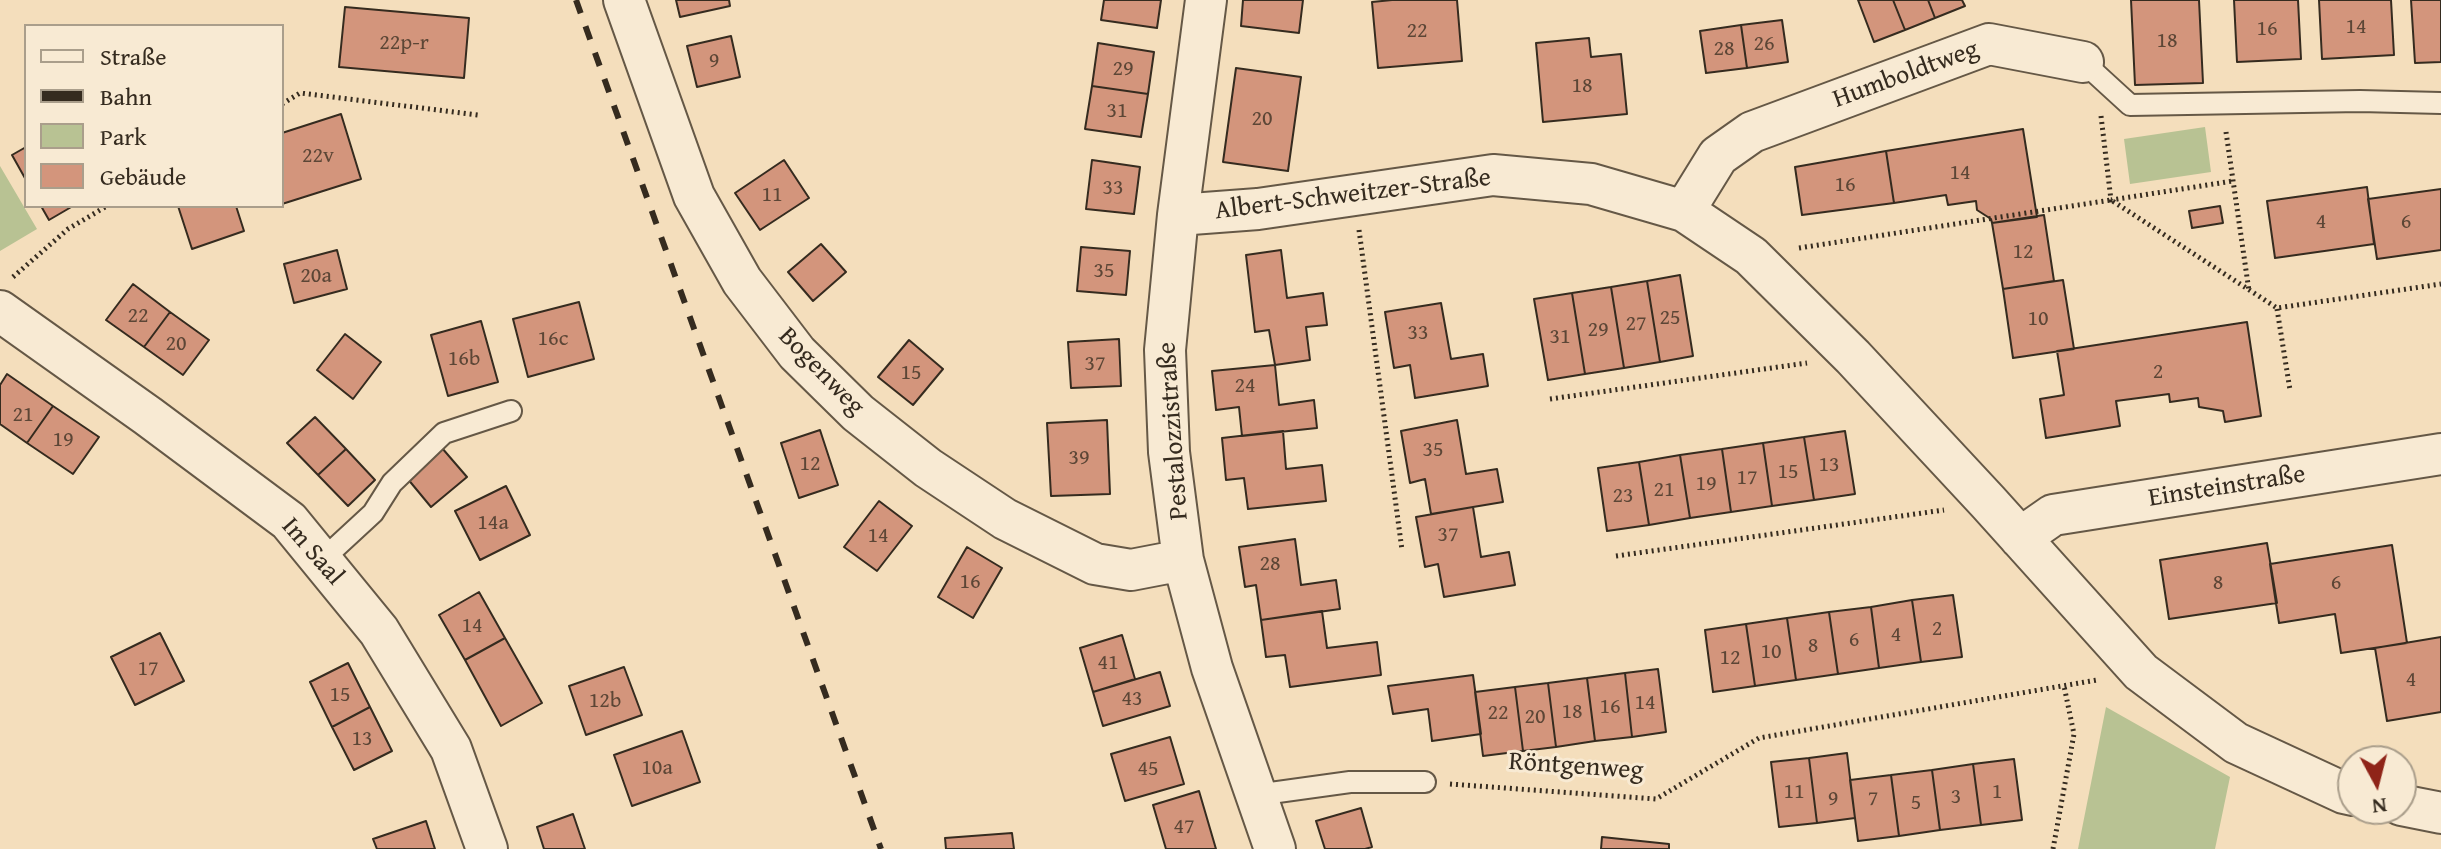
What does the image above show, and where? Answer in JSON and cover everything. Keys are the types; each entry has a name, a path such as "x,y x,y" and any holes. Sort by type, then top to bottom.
{"street":[{"name":"Bogenweg","path":"624,0 694,196 742,281 807,363 882,432 928,468 1005,519 1095,564 1131,570 1183,560"},
{"name":"Pestalozzistraße","path":"1206,0 1178,215 1165,350 1169,452 1183,560 1212,668 1275,849"},
{"name":"Humboldtweg","path":"1684,211 1718,156 1752,132 1989,44 2083,62"},
{"name":"Albert-Schweitzer-Straße","path":"1178,215 1258,209 1493,175 1591,184 1684,211 1751,256 1853,357 2141,672 2236,743 2337,790"},
{"name":"Im Saal","path":"6,295 148,416 289,521 379,631 451,749 487,849"},
{"name":"Einsteinstraße","path":"2020,538 2053,515 2441,454"},
{"path":"2417,808 2441,813"}],"lane":[{"path":"2083,62 2130,105 2360,101 2441,103"},
{"path":"321,561 373,513 392,483 444,433 511,411"},
{"path":"1256,795 1350,782 1425,782"}],"path":[{"path":"2083,62 2100,111 2111,200 2249,291 2277,308 2441,284"},
{"path":"284,103 300,93 478,115"},
{"path":"2222,103 2249,291"},
{"path":"1751,256 2233,181"},
{"path":"1354,194 1402,550"},
{"path":"6,295 68,229 104,208"},
{"path":"2277,308 2290,390"},
{"path":"1550,399 1853,357"},
{"path":"1616,556 1902,517 1988,502"},
{"name":"Röntgenweg","path":"1425,782 1656,799 1759,738 2141,672"},
{"path":"2053,849 2074,734 2064,686"}],"green space":[{"path":"2205,127 2211,172 2130,184 2124,139"},
{"path":"0,166 37,229 0,251"},
{"path":"2106,707 2230,777 2215,849 2078,849"}],"building":[{"path":"676,0 729,0 730,6 680,17"},
{"path":"1104,0 1161,0 1157,28 1101,20"},
{"path":"1243,0 1303,0 1299,33 1241,26"},
{"path":"1457,0 1462,61 1378,68 1372,2"},
{"path":"1858,0 1893,0 1905,30 1874,42"},
{"path":"1893,0 1928,0 1935,18 1905,30"},
{"path":"1928,0 1962,0 1965,6 1935,18"},
{"path":"2131,0 2199,0 2203,83 2135,85"},
{"path":"2234,0 2298,0 2301,59 2237,62"},
{"path":"2319,0 2391,0 2394,55 2322,59"},
{"path":"2411,0 2441,0 2441,62 2415,63"},
{"path":"345,7 469,18 464,78 339,67"},
{"path":"1782,20 1788,62 1747,68 1741,25"},
{"path":"1741,25 1747,68 1706,73 1700,31"},
{"path":"731,36 740,77 697,87 687,46"},
{"path":"1589,38 1591,57 1621,54 1627,114 1543,122 1536,43"},
{"path":"1098,43 1154,52 1148,94 1092,86"},
{"path":"1236,68 1301,77 1288,171 1223,162"},
{"path":"1092,86 1148,94 1141,137 1085,129"},
{"path":"341,114 361,179 284,203 284,132"},
{"path":"2023,129 2037,217 1992,223 1977,210 1976,201 1948,205 1946,195 1894,203 1886,151"},
{"path":"24,148 24,176 12,155"},
{"path":"1886,151 1894,203 1802,215 1795,167"},
{"path":"784,160 809,198 760,230 735,193"},
{"path":"1092,160 1140,167 1134,214 1086,209"},
{"path":"2367,187 2374,244 2275,258 2267,201"},
{"path":"2441,189 2441,250 2377,259 2368,199"},
{"path":"2220,206 2223,223 2192,228 2189,211"},
{"path":"42,208 70,208 49,220"},
{"path":"179,208 237,208 244,231 192,249"},
{"path":"2044,215 2054,281 2003,289 1992,223"},
{"path":"821,244 846,272 813,301 788,272"},
{"path":"1081,247 1130,251 1126,295 1077,291"},
{"path":"337,250 347,289 294,303 284,264"},
{"path":"1281,250 1287,298 1323,293 1327,325 1306,327 1310,360 1275,365 1269,330 1255,332 1246,255"},
{"path":"1680,275 1693,356 1660,362 1647,281"},
{"path":"2063,280 2074,349 2013,358 2003,289"},
{"path":"1647,281 1660,362 1624,368 1611,287"},
{"path":"133,284 170,312 144,347 106,320"},
{"path":"1611,287 1624,368 1585,374 1572,293"},
{"path":"1572,293 1585,374 1548,380 1534,299"},
{"path":"579,302 594,359 528,377 513,319"},
{"path":"1441,303 1451,359 1483,354 1488,386 1415,398 1410,365 1394,368 1385,312"},
{"path":"170,312 209,340 183,375 144,347"},
{"path":"481,321 498,382 448,396 431,335"},
{"path":"2247,322 2261,416 2225,422 2223,411 2199,407 2198,398 2170,402 2169,394 2116,401 2120,426 2046,438 2040,399 2064,395 2057,351"},
{"path":"345,334 381,362 353,399 317,370"},
{"path":"1119,339 1121,386 1071,388 1068,342"},
{"path":"909,340 943,369 913,405 878,377"},
{"path":"1275,365 1279,405 1314,400 1317,428 1242,436 1239,407 1216,410 1212,371"},
{"path":"7,374 53,406 27,443 0,424 0,385"},
{"path":"53,406 99,437 73,474 27,443"},
{"path":"315,417 346,449 318,475 287,443"},
{"path":"1107,420 1110,494 1051,496 1047,423"},
{"path":"1457,420 1466,474 1497,469 1503,502 1431,514 1425,479 1410,483 1401,431"},
{"path":"820,430 838,485 799,498 781,443"},
{"path":"1283,431 1286,469 1322,465 1326,501 1248,509 1244,478 1226,480 1222,438"},
{"path":"1845,431 1855,494 1814,500 1804,437"},
{"path":"1804,437 1814,500 1772,506 1763,443"},
{"path":"1763,443 1772,506 1731,512 1722,449"},
{"path":"442,448 467,477 431,507 407,478"},
{"path":"346,449 375,480 348,506 318,475"},
{"path":"1722,449 1731,512 1690,518 1680,455"},
{"path":"1680,455 1690,518 1649,525 1639,462"},
{"path":"1639,462 1649,525 1607,531 1598,468"},
{"path":"506,486 530,535 480,560 455,511"},
{"path":"879,501 912,526 877,571 844,547"},
{"path":"1473,507 1481,557 1509,552 1515,585 1444,597 1438,564 1425,567 1416,517"},
{"path":"1295,539 1301,585 1336,580 1340,609 1261,620 1256,585 1245,587 1239,547"},
{"path":"2267,543 2277,603 2169,619 2160,560"},
{"path":"2392,545 2407,643 2341,653 2335,614 2279,623 2270,564"},
{"path":"967,547 1002,568 973,618 938,597"},
{"path":"479,592 505,638 465,660 439,615"},
{"path":"1953,595 1962,657 1921,662 1912,600"},
{"path":"1912,600 1921,662 1879,668 1871,607"},
{"path":"1871,607 1879,668 1838,674 1829,612"},
{"path":"1322,611 1327,648 1377,642 1381,675 1290,687 1285,655 1266,657 1261,620"},
{"path":"1829,612 1838,674 1796,680 1787,618"},
{"path":"1787,618 1796,680 1755,686 1746,624"},
{"path":"1746,624 1755,686 1713,692 1705,630"},
{"path":"160,633 184,681 135,705 111,657"},
{"path":"1122,635 1135,679 1093,692 1080,648"},
{"path":"2441,637 2441,712 2387,721 2375,648"},
{"path":"505,638 542,703 501,726 465,660"},
{"path":"348,663 370,707 332,727 310,682"},
{"path":"624,667 642,715 586,735 569,686"},
{"path":"1658,669 1666,732 1632,737 1625,673"},
{"path":"1160,672 1170,706 1103,726 1093,692"},
{"path":"1625,673 1632,737 1595,741 1587,678"},
{"path":"1473,675 1481,734 1432,741 1428,709 1393,714 1388,686"},
{"path":"1587,678 1595,741 1556,747 1548,683"},
{"path":"1548,683 1556,747 1523,751 1515,687"},
{"path":"1515,687 1523,751 1483,756 1475,692"},
{"path":"370,707 392,751 354,770 332,727"},
{"path":"682,731 700,782 632,806 614,755"},
{"path":"1170,737 1184,784 1125,801 1111,754"},
{"path":"1847,753 1855,818 1817,823 1809,758"},
{"path":"1809,758 1817,823 1779,827 1771,762"},
{"path":"2014,759 2022,820 1981,825 1973,764"},
{"path":"1973,764 1981,825 1940,830 1932,770"},
{"path":"1932,770 1940,830 1899,836 1891,775"},
{"path":"1891,775 1899,836 1858,841 1850,780"},
{"path":"1199,791 1216,849 1166,849 1153,805"},
{"path":"1361,808 1372,847 1325,849 1316,821"},
{"path":"573,814 585,849 544,849 537,827"},
{"path":"426,821 435,849 377,849 373,839"},
{"path":"1012,833 1014,849 946,849 945,838"},
{"path":"1602,837 1669,844 1669,849 1601,849"}],"railway":[{"path":"576,0 881,849"}]}
